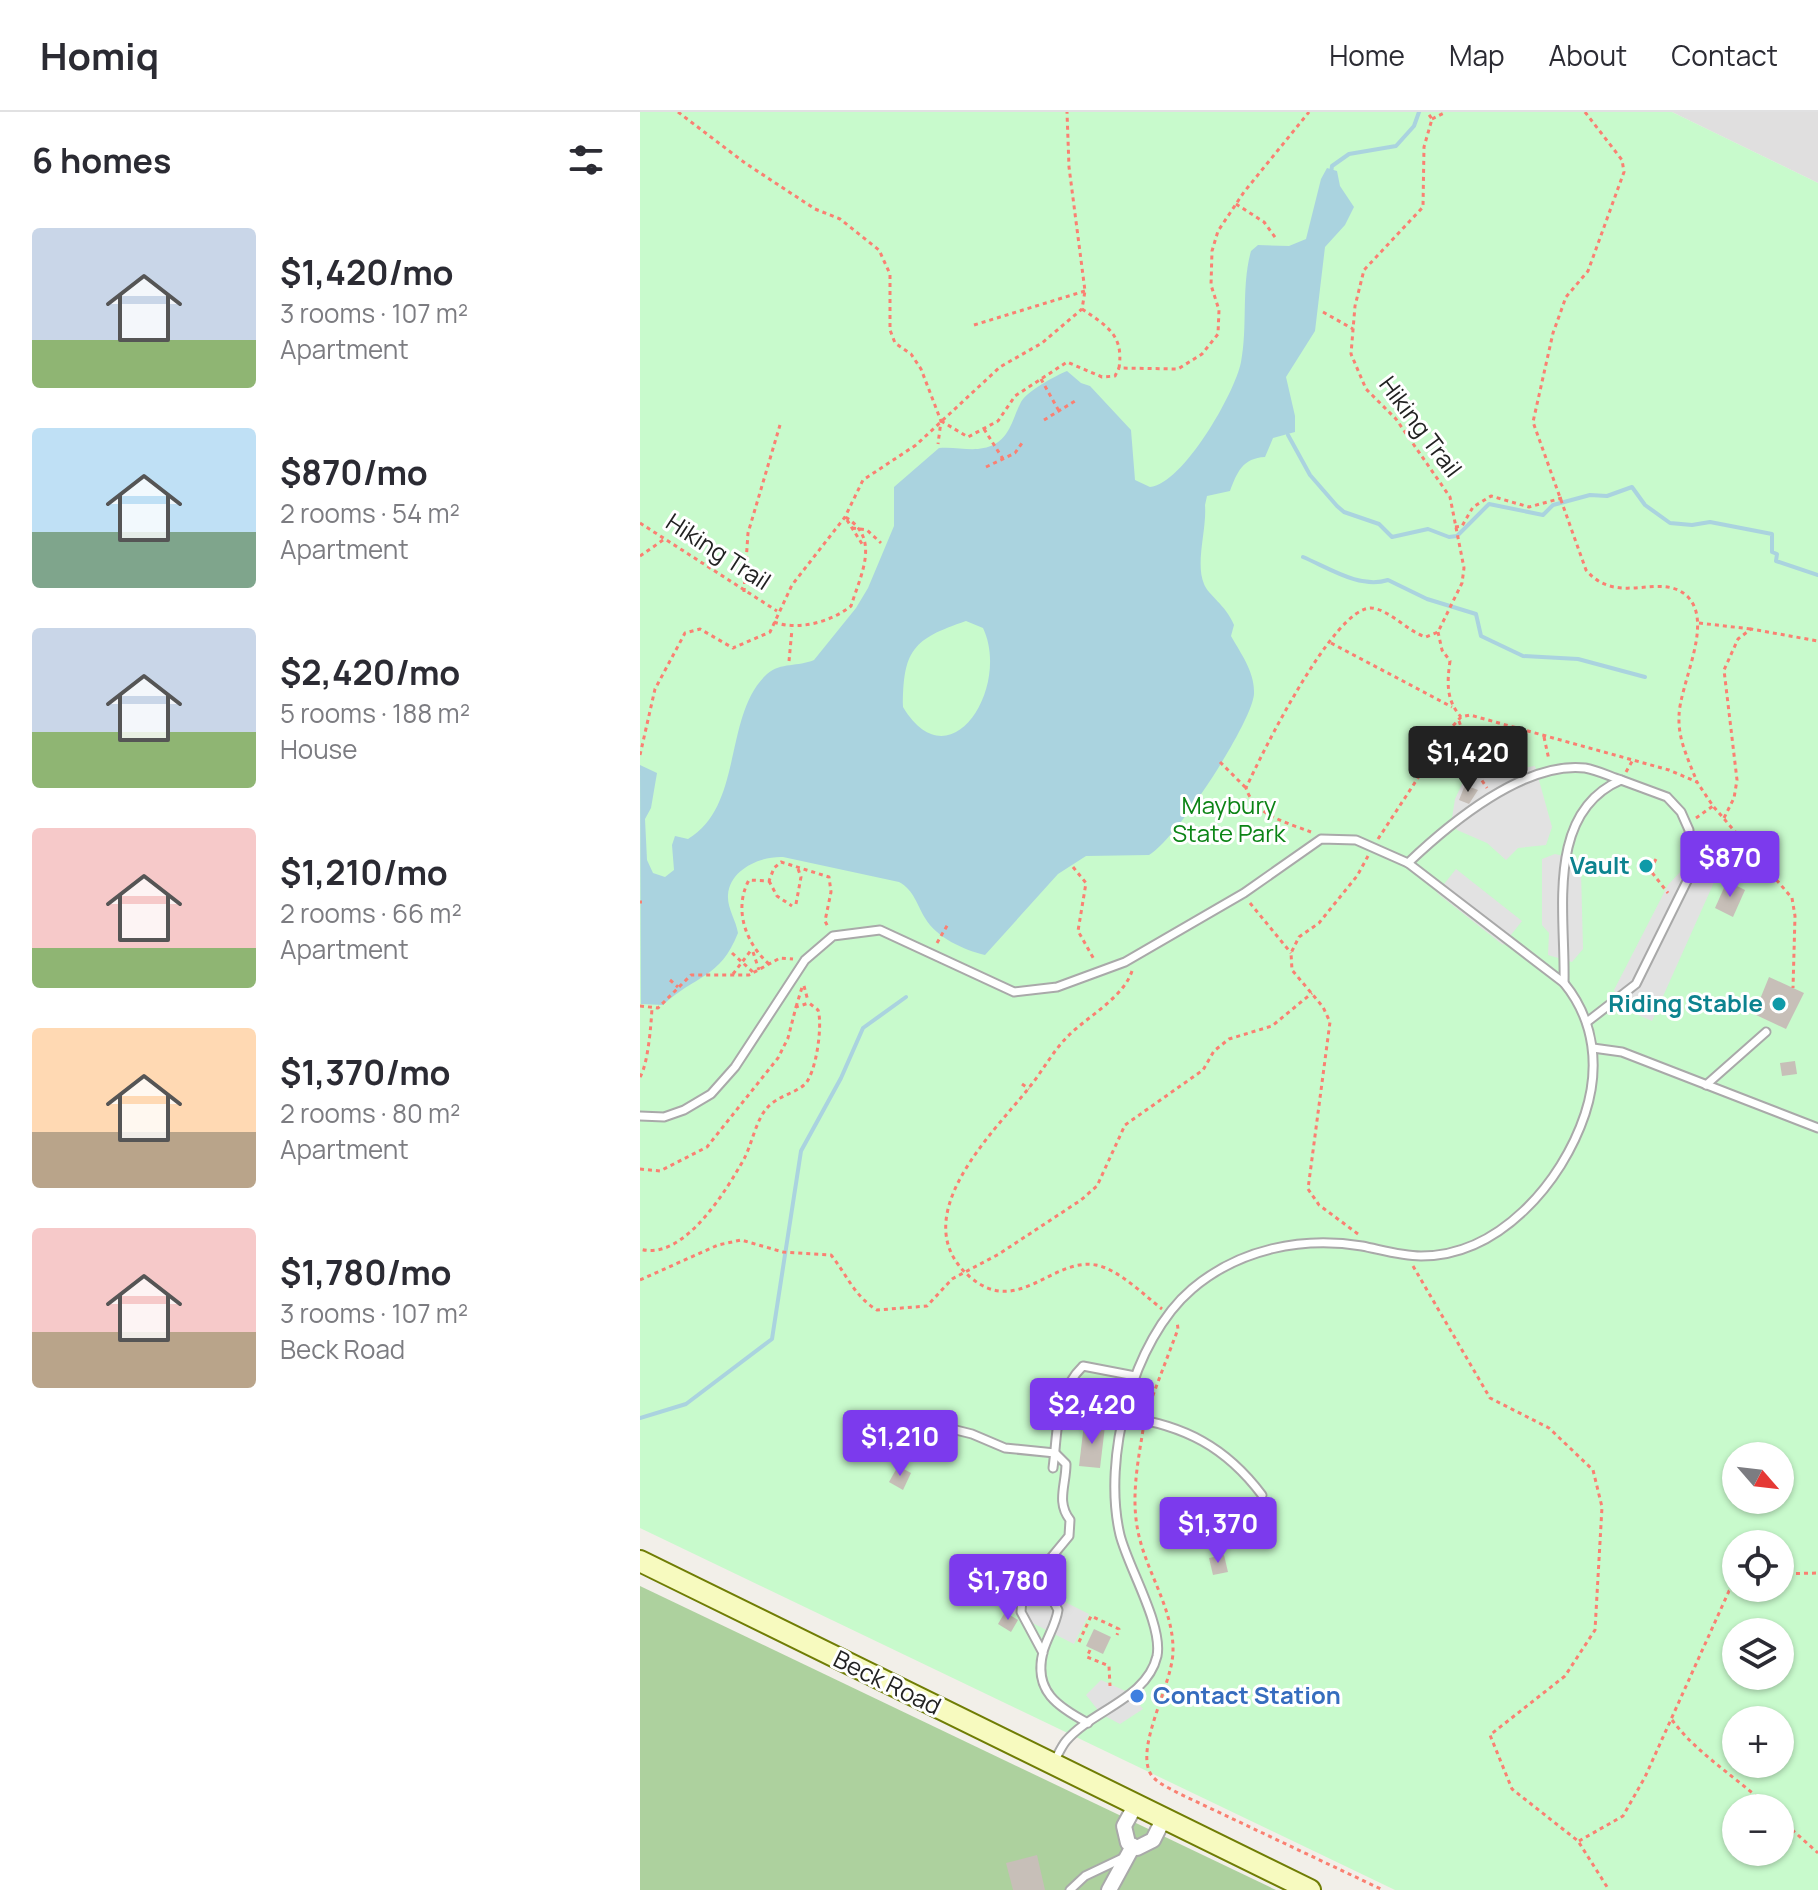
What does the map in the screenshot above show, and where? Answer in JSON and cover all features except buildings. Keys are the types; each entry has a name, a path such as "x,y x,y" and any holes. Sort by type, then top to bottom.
{"main road":[{"name":"Beck Road","path":"640,1561 1052,1766 1310,1890"}],"street":[{"path":"1130,1851 1124,1826 1135,1806"},
{"path":"1109,1890 1130,1851 1153,1840 1163,1820"}],"lane":[{"path":"1408,863 1433,839 1494,797 1526,778 1550,770 1587,768 1667,797 1686,824 1692,855 1690,875 1636,984 1587,1022"},
{"path":"1564,983 1564,854 1579,816 1602,790 1621,780"},
{"path":"640,1116 664,1117 684,1110 711,1094 735,1067 805,960 833,936 880,930 1014,992 1057,987 1125,962 1244,893 1321,839 1356,840 1398,857 1564,983 1587,1022 1593,1048 1592,1082 1583,1118 1562,1160 1529,1205 1504,1227 1472,1246 1435,1255 1407,1255 1347,1245 1307,1243 1275,1247 1241,1258 1191,1290 1170,1311 1150,1340 1135,1376 1125,1417 1116,1483 1120,1534 1155,1632 1158,1650 1154,1664 1141,1684 1066,1741 1052,1766"},
{"path":"1706,1085 1766,1032"},
{"path":"1593,1048 1622,1052 1818,1128"},
{"path":"1053,1468 1061,1397 1068,1380 1083,1366 1135,1376"},
{"path":"1125,1417 1167,1425 1208,1443 1232,1460 1262,1495"},
{"path":"886,1452 932,1424 972,1434 1005,1448 1055,1453 1066,1464 1061,1499 1062,1509 1070,1520 1069,1536 1045,1565"},
{"path":"1043,1653 1021,1612 1022,1598 1032,1589 1049,1593 1058,1610 1043,1653 1043,1679 1048,1696 1088,1723"},
{"path":"1070,1890 1085,1876 1130,1851"}],"path":[{"path":"678,112 745,163 815,209 840,219 879,250 890,274 890,330 895,343 911,354 921,369 941,421 951,430 968,437 998,421 1015,396 1067,362 1102,377 1115,376 1119,368 1121,351 1116,334 1082,309 1085,291 1069,167 1067,112"},
{"path":"1119,368 1178,369 1202,354 1218,334 1219,310 1211,285 1212,251 1218,231 1309,112"},
{"path":"1427,112 1432,119 1446,112"},
{"path":"1585,112 1622,160 1624,172 1588,271 1566,297 1553,333 1533,422 1563,498 1586,570 1597,583 1622,590 1648,586 1678,591 1694,606 1698,622 1678,716 1683,748 1697,782 1713,806 1792,898 1795,916 1793,988"},
{"name":"Hiking Trail","path":"1432,119 1424,147 1423,207 1364,270 1351,354 1366,389 1396,419 1450,497 1464,568 1438,632"},
{"path":"1236,204 1264,222 1277,240"},
{"path":"974,325 1085,291"},
{"name":"Hiking Trail","path":"640,755 655,689 685,633 700,629 728,647 742,647 770,632 777,611 845,517 863,480 916,445 1000,367 1042,343 1082,309"},
{"path":"1323,312 1353,329"},
{"path":"1041,379 1059,411"},
{"path":"1044,420 1075,401"},
{"path":"938,444 941,421"},
{"path":"744,592 748,533 780,425"},
{"path":"984,429 1003,459"},
{"path":"986,467 1015,453 1022,443"},
{"path":"1456,529 1462,526 1473,507 1491,496 1529,507 1563,498"},
{"path":"845,517 866,549"},
{"path":"845,517 881,543"},
{"name":"Hiking Trail","path":"640,523 777,611"},
{"path":"852,528 860,529"},
{"path":"774,622 792,629 827,620 851,606 861,584 866,549 860,529"},
{"path":"640,556 666,538"},
{"path":"1246,788 1299,682 1344,623 1370,608 1419,635 1426,637 1438,632 1442,650 1450,661 1447,685 1452,707 1459,718 1477,773 1494,797"},
{"path":"1698,622 1818,641"},
{"path":"789,661 792,629"},
{"path":"1724,818 1734,798 1737,780 1724,670 1738,639 1751,629"},
{"path":"1331,643 1452,707"},
{"path":"1365,1239 1319,1205 1308,1189 1330,1022 1312,993 1292,970 1291,953 1299,937 1319,923 1357,876 1373,845 1459,718 1470,715 1544,737 1634,758 1697,782"},
{"path":"1544,737 1550,770"},
{"path":"1621,780 1634,758"},
{"path":"1220,762 1246,788 1258,807 1321,839"},
{"path":"1686,824 1713,806"},
{"path":"1656,859 1650,870 1677,901"},
{"path":"797,866 801,877 794,905 777,896 769,881 774,868 781,862 797,866 812,875 829,877 831,892 825,921 833,936"},
{"path":"1073,867 1086,883 1078,931 1101,971"},
{"path":"756,972 741,910 742,893 749,880 769,881"},
{"path":"1244,893 1291,953"},
{"path":"937,943 948,924"},
{"path":"733,974 752,949"},
{"path":"752,949 769,964"},
{"path":"732,953 740,963 756,972"},
{"path":"640,1077 647,1058 646,1045 655,1008 691,975 756,972 780,958 805,960"},
{"path":"670,980 678,987"},
{"path":"640,1249 652,1253 673,1247 704,1219 744,1158 766,1108 805,1085 813,1072 814,1052 821,1036 818,1010 809,1003 804,986"},
{"path":"640,1280 718,1245 741,1240 783,1252 831,1255 854,1290 877,1310 927,1306 952,1279 999,1254 1097,1186 1125,1125 1203,1070 1214,1051 1229,1039 1272,1026 1312,993"},
{"path":"640,1169 660,1171 707,1147 778,1058 796,1007 809,1003"},
{"path":"640,1006 655,1008"},
{"path":"1022,1084 1029,1089"},
{"path":"1407,1255 1490,1398 1549,1428 1593,1470 1602,1507 1595,1630 1565,1676 1490,1735 1512,1789 1578,1841 1609,1890"},
{"path":"1794,1574 1818,1573"},
{"path":"1578,1841 1623,1816 1671,1720 1724,1602"},
{"path":"1079,1642 1091,1616 1111,1629 1119,1629 1117,1635"},
{"path":"1090,1650 1087,1657 1109,1666 1110,1686"},
{"path":"1671,1720 1695,1749 1755,1794"},
{"path":"1794,1832 1818,1853"}],"shaded area":[{"path":"1672,112 1818,112 1818,183"},
{"path":"1535,766 1552,827 1546,845 1518,848 1506,860 1487,843 1457,830 1452,818 1455,799 1470,776"},
{"path":"1555,854 1572,858 1581,871 1583,949 1572,962 1548,955 1549,933 1542,925 1542,859"},
{"path":"1696,867 1715,880 1652,1021 1627,1010 1614,990 1668,885 1681,871"},
{"path":"1456,869 1522,921 1503,945 1437,893"},
{"path":"1032,1556 1054,1570 1046,1584 1061,1600 1089,1614 1074,1644 987,1600 994,1578 1006,1563 1022,1571"},
{"path":"1101,1680 1130,1693 1143,1709 1120,1724 1101,1714 1086,1695"}],"green space":[{"name":"Maybury State Park","path":"640,112 1672,112 1818,183 1818,1890 1395,1890 640,1528"},
{"path":"640,1586 1276,1890 640,1890"}],"water":[{"path":"1327,168 1337,171 1340,186 1354,207 1345,225 1325,247 1315,331 1286,377 1295,416 1295,432 1273,438 1265,457 1246,463 1238,472 1230,491 1207,496 1205,505 1202,576 1206,588 1234,625 1231,636 1250,671 1254,694 1250,709 1227,754 1176,828 1149,855 1086,856 1058,874 985,955 960,946 936,932 912,893 899,882 783,857 765,859 740,871 730,886 729,905 738,933 723,959 663,1005 641,1004 640,765 657,773 651,808 645,819 647,860 653,873 665,877 674,870 672,845 675,836 688,839 706,824 718,805 744,712 753,691 772,670 814,660 856,608 868,588 894,526 894,487 939,448 974,449 995,444 1008,431 1024,398 1049,380 1067,371 1081,383 1090,386 1131,430 1135,480 1150,487 1177,471 1206,435 1237,376 1243,348 1246,278 1251,251 1258,245 1289,246 1306,239 1321,179","holes":["966,621 983,628 990,652 989,676 982,699 971,719 956,732 939,736 921,728 903,707 905,672 915,649 934,634"]}],"waterway":[{"path":"1331,173 1332,166 1349,154 1396,146 1414,126 1419,112"},
{"path":"1288,435 1310,475 1337,506 1344,512 1379,524 1392,537 1428,529 1449,537 1457,536 1489,504 1543,515 1553,505 1590,495 1607,496 1632,487 1645,505 1670,523 1692,525 1710,522 1772,534 1772,552 1777,554 1776,561 1818,575"},
{"path":"1303,557 1356,580 1388,580 1427,599 1476,614 1481,636 1523,656 1578,659 1645,677"},
{"path":"640,1418 686,1404 772,1339 801,1151 841,1078 863,1028 906,997"}],"place":[{"name":"Vault","path":"1646,866"},
{"name":"Riding Stable","path":"1779,1004"},
{"name":"Contact Station","path":"1137,1696"}]}
